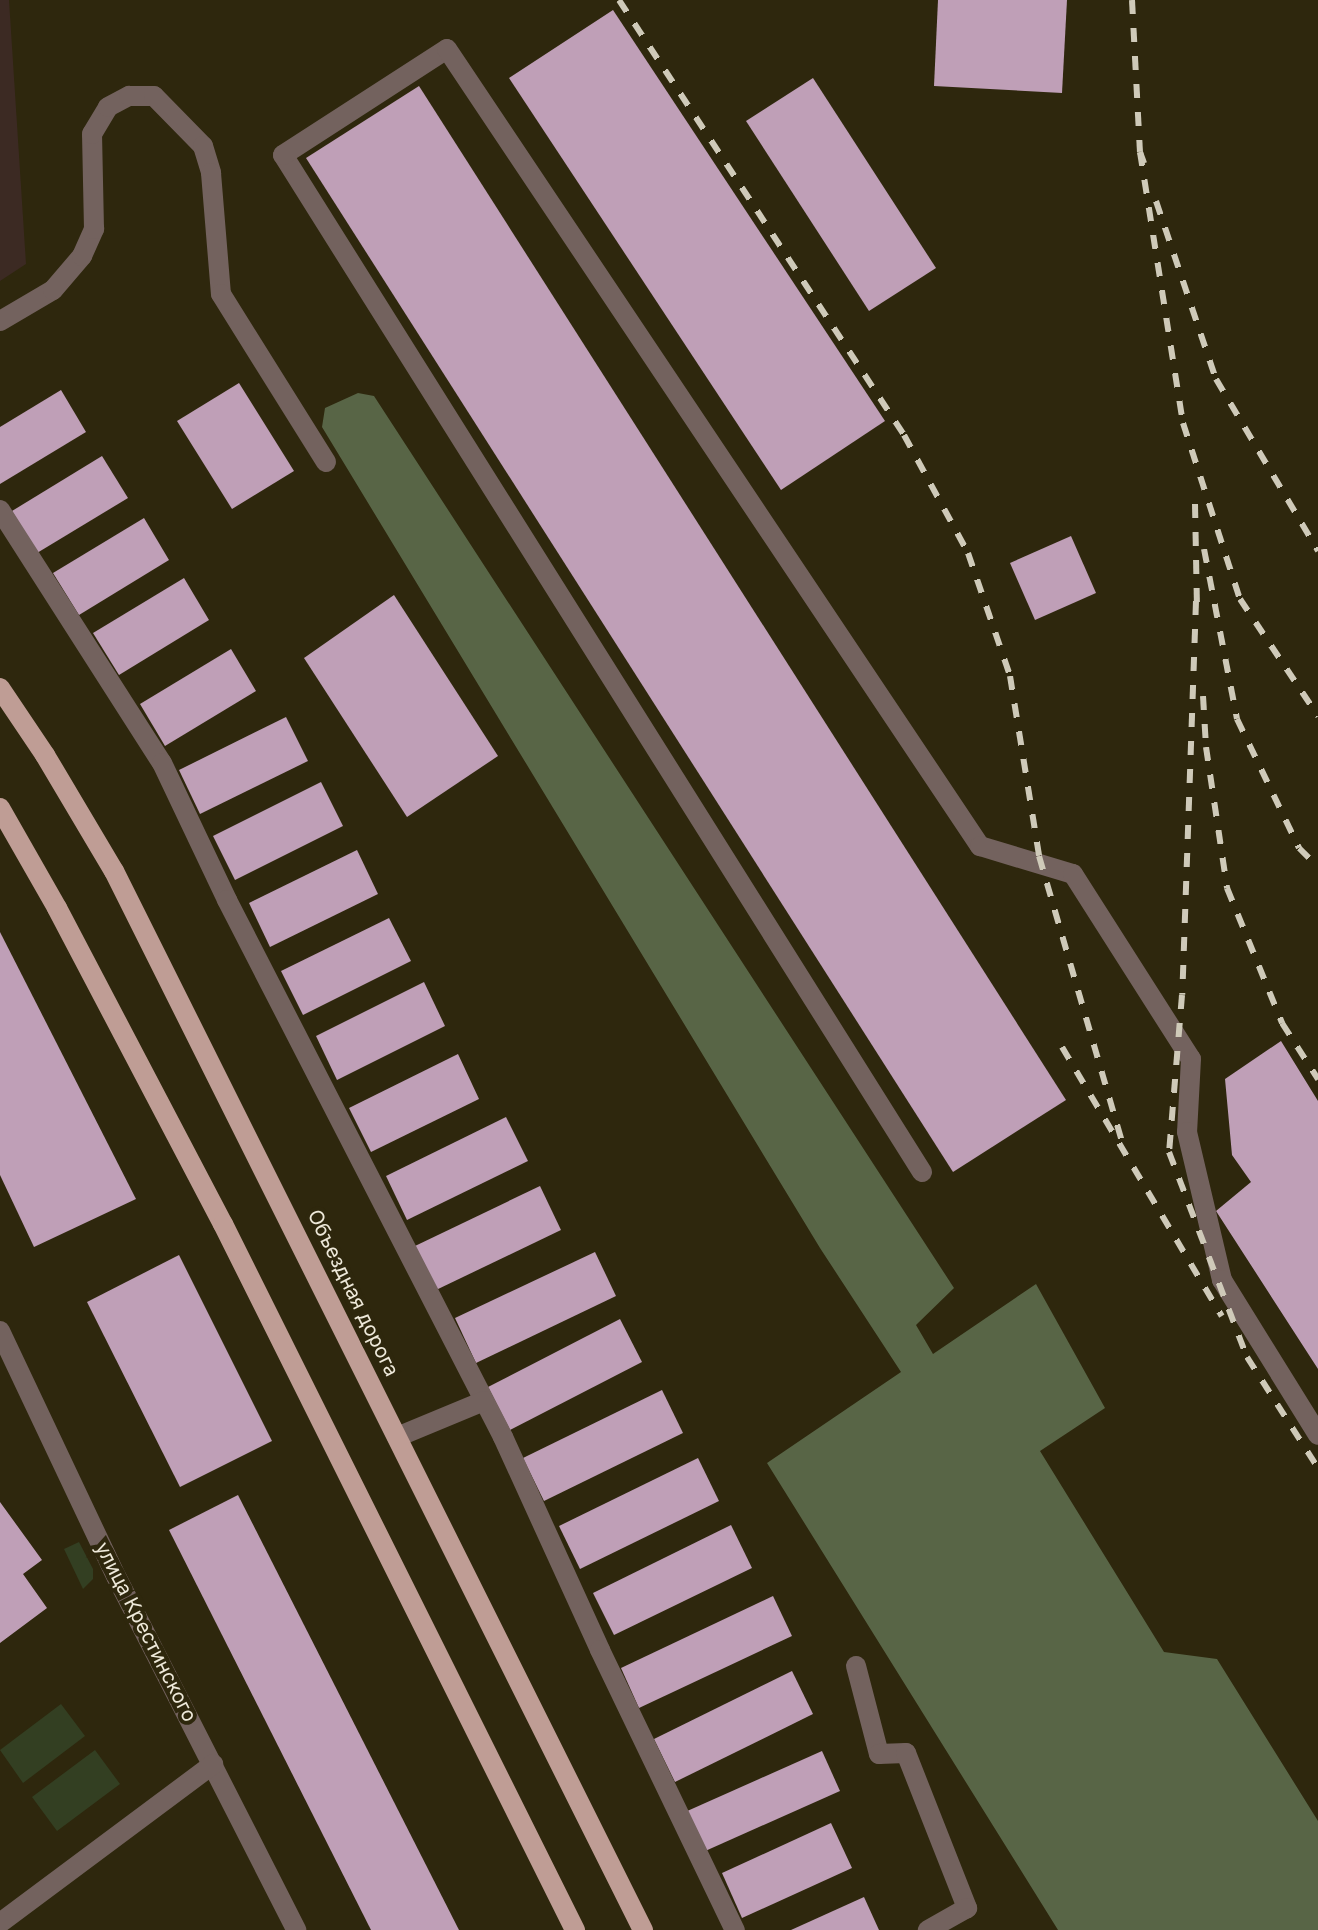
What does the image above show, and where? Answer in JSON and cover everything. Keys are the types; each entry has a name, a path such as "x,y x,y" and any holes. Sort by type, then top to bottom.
{"main road":[{"name":"Объездная дорога","path":"0,688 45,755 114,871 643,1930"},
{"path":"0,808 57,908 223,1224 575,1930"}],"street":[{"path":"922,1172 283,155 447,49 980,846 1073,874 1191,1059 1187,1132 1222,1280 1318,1435"},
{"path":"0,321 53,290 82,256 94,229 92,134 108,107 129,96 154,96 203,146 211,173 221,294 326,462"},
{"path":"0,510 162,763 227,900 484,1401 735,1930"},
{"name":"улица Крестинского","path":"0,1331 117,1578 296,1930"},
{"path":"397,1437 484,1401"},
{"path":"856,1666 879,1754 906,1753 967,1908 928,1930"},
{"path":"0,1923 213,1764"},
{"path":"553,1882 565,1930"}],"shaded area":[{"path":"0,0 9,0 26,264 0,281"}],"green space":[{"path":"358,393 374,396 954,1288 916,1325 933,1354 1036,1284 1105,1408 1040,1451 1164,1652 1217,1659 1318,1821 1318,1930 1058,1930 767,1463 901,1372 820,1248 322,427 325,408"},
{"path":"79,1542 93,1569 93,1579 83,1589 64,1549"},
{"path":"61,1704 85,1736 23,1783 0,1750"},
{"path":"95,1750 120,1784 57,1831 32,1797"}],"building":[{"path":"938,0 1067,0 1062,93 934,86"},
{"path":"613,10 885,421 781,490 509,78"},
{"path":"813,78 936,268 869,311 746,121"},
{"path":"419,86 1066,1100 953,1172 306,158"},
{"path":"239,383 294,471 232,509 177,421"},
{"path":"61,390 86,432 0,484 0,427"},
{"path":"102,456 128,498 37,553 12,511"},
{"path":"144,518 169,560 79,615 53,573"},
{"path":"1071,536 1096,593 1035,620 1010,563"},
{"path":"184,578 209,620 119,675 93,633"},
{"path":"394,595 498,756 407,817 304,658"},
{"path":"231,649 256,691 165,746 140,704"},
{"path":"286,717 308,761 200,814 179,770"},
{"path":"321,782 343,826 235,880 213,836"},
{"path":"357,850 378,894 270,947 249,903"},
{"path":"389,918 411,961 303,1015 281,971"},
{"path":"0,932 136,1199 34,1247 0,1175"},
{"path":"424,982 445,1026 337,1080 316,1036"},
{"path":"1281,1041 1318,1101 1318,1369 1216,1211 1251,1182 1232,1155 1225,1079"},
{"path":"458,1054 479,1099 371,1152 349,1108"},
{"path":"506,1117 528,1161 407,1220 386,1176"},
{"path":"540,1186 561,1230 436,1290 415,1246"},
{"path":"595,1252 616,1296 476,1363 455,1318"},
{"path":"179,1255 272,1441 180,1487 87,1302"},
{"path":"620,1319 642,1362 510,1430 488,1387"},
{"path":"662,1390 683,1433 544,1501 523,1458"},
{"path":"698,1458 719,1501 580,1569 559,1526"},
{"path":"238,1495 459,1930 371,1930 169,1530"},
{"path":"0,1502 42,1560 23,1574 47,1608 0,1643"},
{"path":"731,1525 752,1568 614,1635 593,1593"},
{"path":"773,1596 792,1636 639,1708 621,1668"},
{"path":"792,1671 813,1714 675,1782 654,1739"},
{"path":"822,1751 840,1791 703,1852 685,1812"},
{"path":"831,1823 852,1868 742,1918 722,1873"},
{"path":"864,1897 879,1930 791,1930"}],"railway":[{"path":"619,0 904,435 968,553 1010,676 1039,856 1125,1152"},
{"path":"1132,0 1140,152 1144,163"},
{"path":"1140,152 1183,423 1240,599 1318,716"},
{"path":"1156,201 1216,379 1318,551"},
{"path":"1195,504 1197,612"},
{"path":"1204,549 1237,719 1299,848 1318,867"},
{"path":"1196,601 1182,995 1169,1152 1247,1357 1318,1468"},
{"path":"1203,696 1206,747 1227,888 1282,1023 1318,1079"},
{"path":"1062,1047 1222,1316"}]}
